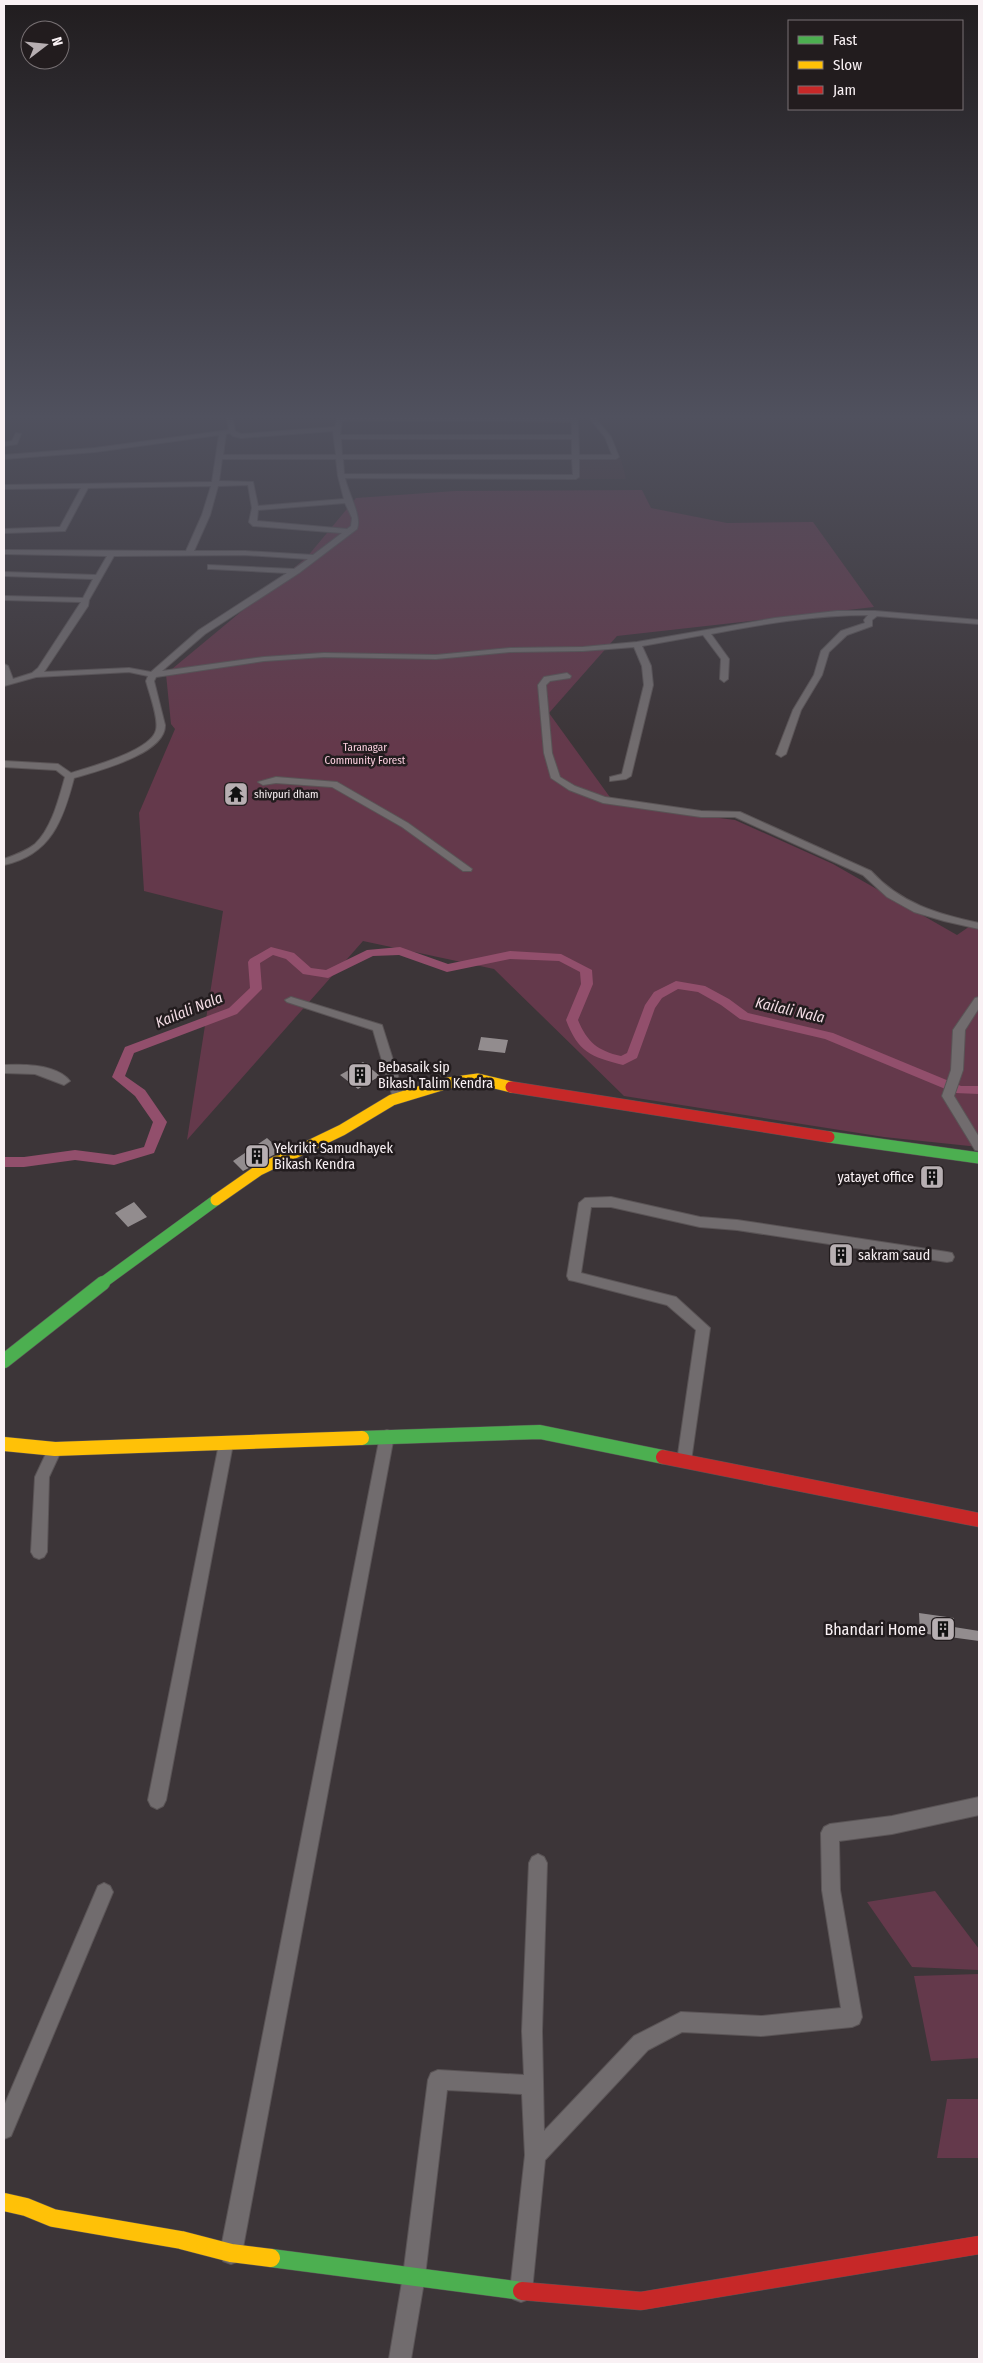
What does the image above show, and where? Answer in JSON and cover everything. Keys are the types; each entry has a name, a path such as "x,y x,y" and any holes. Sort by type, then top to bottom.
{"main road":[{"path":"4,1361 161,1238 259,1170 342,1130 365,1114 399,1098 448,1083 478,1080 522,1090 771,1129 979,1158"},
{"path":"4,1444 55,1449 540,1432 979,1520"},
{"path":"4,2202 26,2207 53,2218 181,2240 231,2253 520,2291 640,2301 979,2245"}],"street":[{"path":"4,531 62,529 65,524"},
{"path":"189,553 202,524"},
{"path":"260,524 348,531"},
{"path":"70,776 144,749 157,741 161,730 150,680 153,675 202,632 296,571 356,524"},
{"path":"4,552 112,554 245,553 314,557"},
{"path":"35,675 41,670 80,613 85,600 112,554"},
{"path":"211,567 296,571"},
{"path":"4,574 99,577"},
{"path":"4,598 85,600"},
{"path":"4,666 7,683 35,675 129,670 153,675 264,659 316,655 436,657 488,652 583,649 637,644 775,620 837,613 875,613 979,622"},
{"path":"781,754 797,710 818,675 825,651 844,633 869,624 868,620 875,613"},
{"path":"706,633 725,659 724,679"},
{"path":"613,779 626,776 638,725 647,700 649,676 644,657 637,644"},
{"path":"567,676 547,679 542,685 548,754 556,778 572,788 603,800 701,814 737,814 867,873 877,886 912,908 950,920 979,926"},
{"path":"4,764 58,767 70,776"},
{"path":"4,862 26,854 42,843 62,802 70,776"},
{"path":"263,782 276,780 334,784 405,825 467,869"},
{"path":"291,1000 378,1028 399,1098"},
{"path":"979,1000 959,1030 957,1070 948,1096 979,1147"},
{"path":"4,1069 43,1071 54,1074 64,1081"},
{"path":"684,1460 703,1328 671,1301 574,1276 585,1203 611,1202 700,1222 737,1225 947,1257"},
{"path":"231,2253 387,1436"},
{"path":"157,1800 226,1444"},
{"path":"39,1552 42,1477 55,1449"},
{"path":"535,2155 641,2043 681,2022 761,2026 852,2017 831,1890 830,1833 892,1825 979,1806"},
{"path":"520,2291 535,2155 532,2031 538,1864"},
{"path":"4,2129 104,1892"},
{"path":"400,2359 414,2276 438,2080 532,2085 535,2155"}],"green space":[{"name":"Taranagar Community Forest","path":"334,524 815,524 874,607 617,636 549,713 612,800 658,810 735,820 833,864 957,935 973,924 979,923 979,1147 884,1137 624,1096 494,969 363,941 187,1140 223,911 144,891 139,813 175,729 171,724 166,674 307,557"},
{"path":"935,1891 979,1949 979,1970 912,1967 867,1902"},
{"path":"979,1974 979,2058 931,2061 914,1976"},
{"path":"947,2099 979,2099 979,2158 937,2158"}],"building":[{"path":"481,1037 508,1040 505,1053 478,1050"},
{"name":"Bebasaik sip Bikash Talim Kendra","path":"363,1062 380,1076 358,1089 340,1075"},
{"name":"Yekrikit Samudhayek Bikash Kendra","path":"267,1138 281,1151 243,1171 233,1161"},
{"path":"134,1202 147,1217 128,1227 115,1213"},
{"name":"sakram saud","path":"833,1247 851,1252 848,1262 830,1258"},
{"name":"Bhandari Home","path":"919,1613 954,1618 954,1627 979,1631 979,1641 920,1633"}],"waterway":[{"name":"Kailali Nala","path":"4,1162 24,1162 75,1155 114,1160 149,1150 160,1122 140,1093 118,1077 129,1050 233,1011 256,989 254,962 271,951 290,956 307,971 328,974 371,953 400,951 447,968 510,955 561,958 586,970 587,984 572,1020 585,1045 590,1050 604,1056 623,1061 633,1055 649,1008 658,995 676,985 701,989 725,1002 744,1016 829,1036 960,1090 979,1090"}],"traffic: fast":[{"path":"829,1137 979,1158"},
{"path":"4,1361 94,1289 216,1200"},
{"path":"362,1438 540,1432 663,1457"},
{"path":"271,2258 522,2291"}],"traffic: slow":[{"path":"216,1200 259,1170 342,1130 392,1100 448,1083 478,1079 511,1087"},
{"path":"4,1444 55,1449 362,1438"},
{"path":"4,2202 26,2207 53,2218 181,2240 231,2253 271,2258"}],"traffic: jam":[{"path":"511,1087 829,1137"},
{"path":"663,1457 979,1520"},
{"path":"522,2291 641,2301 979,2245"}],"place":[{"name":"shivpuri dham","path":"236,794"},
{"name":"Bebasaik sip Bikash Talim Kendra","path":"360,1075"},
{"name":"Yekrikit Samudhayek Bikash Kendra","path":"257,1156"},
{"name":"yatayet office","path":"932,1177"},
{"name":"sakram saud","path":"841,1255"},
{"name":"Bhandari Home","path":"943,1629"}]}
